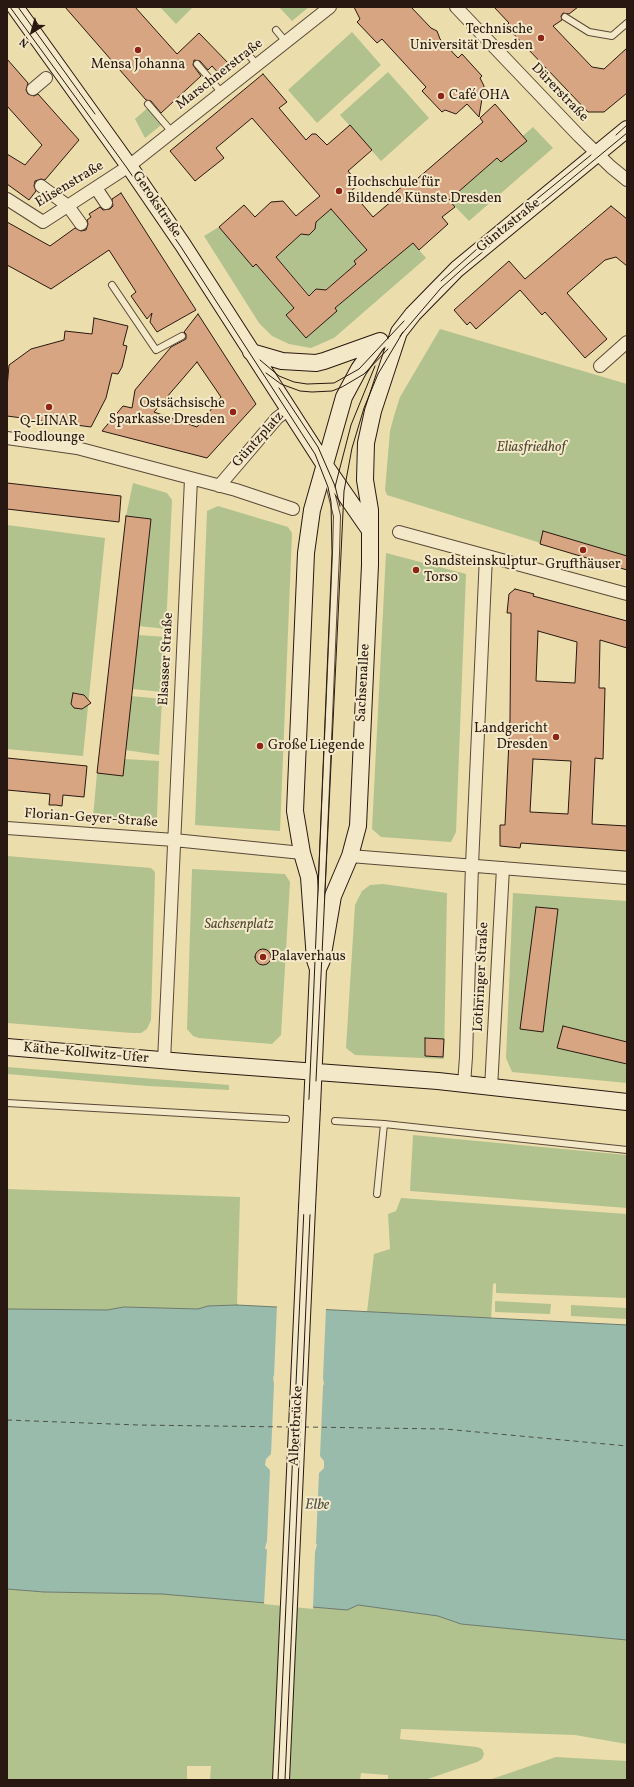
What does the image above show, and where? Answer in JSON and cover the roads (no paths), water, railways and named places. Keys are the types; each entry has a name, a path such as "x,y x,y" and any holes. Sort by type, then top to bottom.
{"main road":[{"name":"Gerokstraße","path":"15,7 130,166 289,409"},
{"name":"Güntzstraße","path":"370,510 365,480 366,444 373,411 399,332 413,314 457,269 627,129"},
{"name":"Güntzstraße","path":"252,352 282,361 308,364 324,362 378,342 399,332"},
{"name":"Güntzstraße","path":"324,464 344,397 359,369 378,342"},
{"name":"Güntzplatz","path":"289,409 324,464 369,529"},
{"path":"314,1072 318,969 315,960 309,878 302,853 295,811 306,552 312,510 324,464"},
{"name":"Sachsenallee","path":"350,856 357,832 360,790 370,565 370,510"},
{"path":"318,969 322,960 333,896 350,856"},
{"name":"Käthe-Kollwitz-Ufer","path":"7,1047 164,1061"},
{"path":"164,1061 464,1084 627,1102"},
{"name":"Albertbrücke","path":"281,1780 314,1072"}],"street":[{"name":"Marschnerstraße","path":"130,166 330,7"},
{"name":"Dürerstraße","path":"456,7 597,154 627,180"},
{"path":"33,89 46,78"},
{"name":"Elisenstraße","path":"9,204 43,222 130,166"},
{"path":"41,186 68,206 81,224"},
{"path":"96,188 106,203"},
{"path":"600,366 627,342"},
{"name":"Güntzplatz","path":"218,486 277,418 289,409"},
{"path":"7,438 77,448 218,486 293,509"},
{"name":"Elsasser Straße","path":"174,840 191,479"},
{"path":"399,532 627,594"},
{"path":"464,1084 486,556"},
{"name":"Florian-Geyer-Straße","path":"7,828 174,840"},
{"path":"164,1061 174,840 302,853"},
{"path":"350,856 627,878"},
{"name":"Lothringer Straße","path":"491,1088 503,868"}],"lane":[{"path":"565,17 589,32 612,36 627,23"},
{"path":"276,30 286,42"},
{"path":"248,54 258,65"},
{"path":"197,64 222,93"},
{"path":"148,104 172,132"},
{"path":"112,285 156,350 182,336"},
{"path":"318,969 337,516 324,464"},
{"path":"7,1103 286,1119"},
{"path":"335,1121 384,1124 627,1150"},
{"path":"377,1194 384,1124"}],"water":[{"name":"Elbe","path":"237,1305 627,1325 627,1640 461,1624 438,1616 358,1605 347,1610 162,1594 44,1592 7,1589 7,1309 107,1310 124,1307 198,1309 208,1306"}],"tram line":[{"path":"10,7 127,168 181,247 315,454 328,487 331,502 332,553 278,1780"},
{"path":"18,7 95,114"},
{"path":"616,135 627,125"},
{"path":"400,336 441,288 627,133"},
{"path":"441,281 495,233 591,155"},
{"path":"260,360 279,376 294,382 307,384 334,383 359,369 404,321"},
{"path":"316,1081 344,491 352,448 364,408 378,374 403,332"},
{"path":"266,373 281,384 300,391 332,391 364,374 388,349"},
{"path":"335,487 351,425 375,366"},
{"path":"279,388 318,447 335,486 340,506"},
{"path":"285,1780 315,1101"}],"place":[{"name":"Technische Universität Dresden","path":"541,38"},
{"name":"Mensa Johanna","path":"138,50"},
{"name":"Café OHA","path":"441,96"},
{"name":"Hochschule für Bildende Künste Dresden","path":"339,191"},
{"name":"Q-LINAR Foodlounge","path":"49,407"},
{"name":"Ostsächsische Sparkasse Dresden","path":"233,412"},
{"name":"Grufthäuser","path":"583,550"},
{"name":"Sandsteinskulptur Torso","path":"416,570"},
{"name":"Landgericht Dresden","path":"556,737"},
{"name":"Große Liegende","path":"260,746"},
{"name":"Palaverhaus","path":"263,957"}],"park label":[{"name":"Eliasfriedhof","path":"531,448"},
{"name":"Sachsenplatz","path":"239,925"}]}
